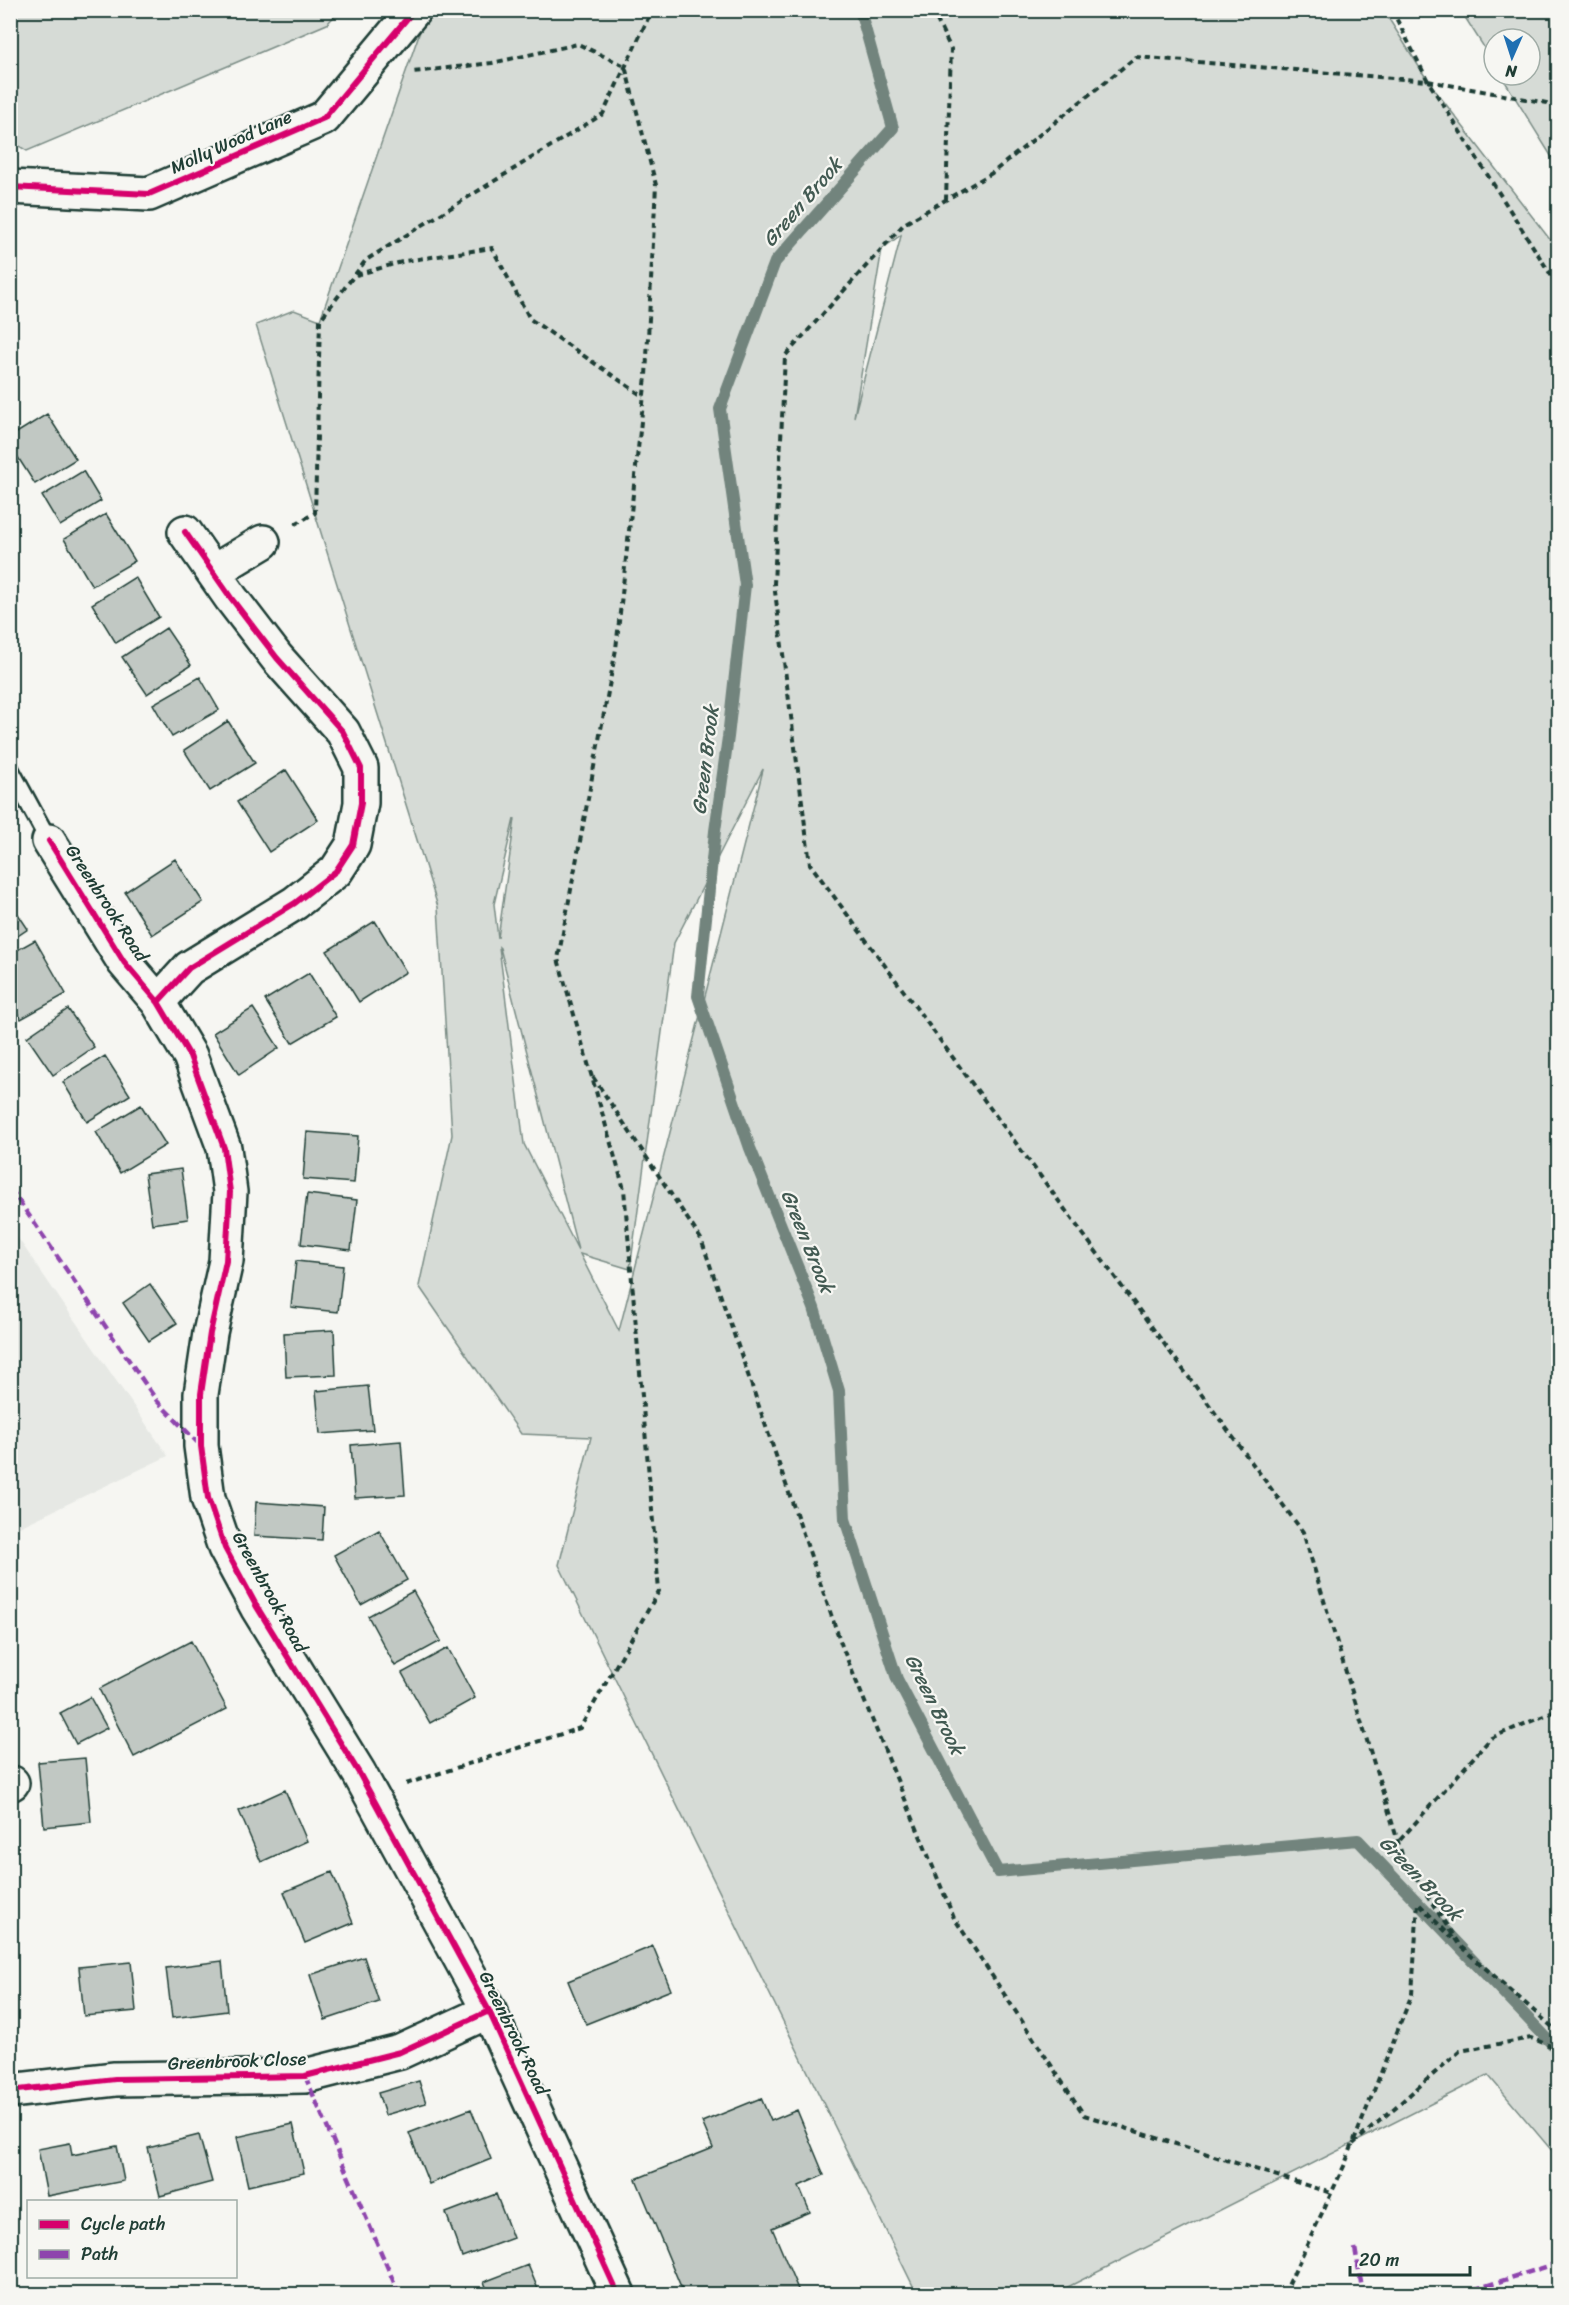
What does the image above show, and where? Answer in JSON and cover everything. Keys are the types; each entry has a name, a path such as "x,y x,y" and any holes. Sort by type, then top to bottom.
{"street":[{"name":"Molly Wood Lane","path":"10,187 149,194 324,118 414,10"},
{"path":"158,1002 189,968 295,903 336,871 353,845 361,803 361,768 343,732 277,658 185,532"},
{"path":"213,572 262,542"},
{"name":"Greenbrook Road","path":"49,841 124,962 158,1002 190,1056 224,1148 230,1192 226,1261 210,1332 201,1394 201,1446 208,1498 225,1548 257,1606 371,1795 489,2011 618,2295"},
{"name":"Greenbrook Close","path":"10,2091 116,2079 305,2076 400,2052 489,2011"}],"lane":[{"path":"10,769 49,841"}],"path":[{"path":"262,542 315,513 320,321 366,260 603,114 652,10"},
{"path":"932,10 951,49 946,200"},
{"path":"1392,10 1428,81 1558,286"},
{"path":"357,78 492,63 578,44 625,66"},
{"path":"1460,1946 1402,1858 1303,1532 810,864 774,584 785,356 904,224 992,174 1136,57 1428,81 1558,105"},
{"path":"371,1795 580,1728 659,1591 624,1189 558,959 616,649 644,397 656,185 625,66"},
{"path":"354,276 405,261 492,248 530,319 644,397"},
{"path":"590,1073 700,1239 843,1649 954,1918 1077,2105 1084,2115 1331,2193"},
{"path":"1400,1840 1491,1738 1558,1710"},
{"path":"1284,2295 1352,2145 1412,1994 1418,1903 1460,1946 1558,2032"},
{"path":"1352,2145 1461,2051 1531,2038 1558,2049"}],"shaded area":[{"path":"10,11 339,11 327,24 27,151 11,141"},
{"path":"427,11 1384,11 1428,81 1558,250 1558,2158 1488,2075 1054,2294 917,2294 559,1565 591,1437 521,1434 419,1286 452,1135 438,907 256,325 294,310 320,320","holes":["901,235 854,417 882,249","763,769 619,1331 580,1254 630,1269 674,943","514,819 515,819 498,938 494,904","499,947 578,1250 524,1144"]},
{"path":"1461,11 1558,11 1558,167 1508,87 1542,87 1542,27 1482,27 1482,44"},
{"path":"11,1228 168,1456 10,1531"}],"building":[{"path":"47,414 76,459 35,484 10,445 10,437"},
{"path":"83,471 101,501 60,526 42,496"},
{"path":"106,514 135,561 92,586 64,539"},
{"path":"135,577 159,617 116,643 92,604"},
{"path":"166,628 191,665 147,694 122,657"},
{"path":"200,677 219,710 172,737 153,704"},
{"path":"228,721 255,763 210,791 184,750"},
{"path":"286,770 318,820 269,852 237,802"},
{"path":"175,859 203,902 152,935 125,892"},
{"path":"10,902 28,929 10,941"},
{"path":"375,921 406,972 359,1002 327,951"},
{"path":"35,940 66,994 21,1019 10,1000 10,954"},
{"path":"309,973 336,1017 292,1043 265,1000"},
{"path":"253,1008 279,1048 239,1075 213,1033"},
{"path":"68,1009 94,1047 53,1075 27,1037"},
{"path":"105,1056 130,1095 87,1122 63,1082"},
{"path":"141,1105 166,1145 120,1173 96,1132"},
{"path":"307,1132 358,1136 354,1183 303,1179"},
{"path":"181,1169 188,1219 152,1224 145,1174"},
{"path":"307,1194 357,1200 351,1250 301,1244"},
{"path":"296,1261 343,1266 338,1312 291,1307"},
{"path":"150,1284 177,1323 149,1341 123,1303"},
{"path":"334,1330 336,1375 286,1377 284,1333"},
{"path":"368,1386 373,1430 320,1434 316,1391"},
{"path":"401,1441 405,1495 355,1498 351,1445"},
{"path":"256,1502 324,1507 322,1540 254,1536"},
{"path":"379,1530 407,1580 361,1605 334,1555"},
{"path":"413,1591 441,1641 395,1666 368,1616"},
{"path":"191,1641 227,1709 134,1757 99,1689"},
{"path":"448,1648 475,1698 430,1723 402,1673"},
{"path":"90,1697 107,1728 76,1744 60,1713"},
{"path":"85,1758 91,1822 44,1827 38,1762"},
{"path":"285,1790 307,1841 261,1862 239,1811"},
{"path":"332,1872 353,1923 305,1943 284,1892"},
{"path":"653,1946 671,1990 586,2024 568,1981"},
{"path":"364,1957 379,2002 325,2020 310,1975"},
{"path":"222,1961 227,2011 172,2018 166,1968"},
{"path":"131,1962 136,2011 84,2016 79,1967"},
{"path":"419,2081 426,2103 385,2115 378,2093"},
{"path":"761,2098 771,2121 797,2110 824,2175 799,2186 810,2212 772,2228 800,2294 684,2294 636,2179 713,2148 702,2122"},
{"path":"471,2109 491,2159 429,2184 409,2133"},
{"path":"293,2124 304,2173 248,2186 237,2137"},
{"path":"199,2135 212,2182 160,2196 148,2148"},
{"path":"70,2143 72,2155 117,2146 124,2181 47,2196 38,2149"},
{"path":"496,2194 513,2238 462,2257 446,2213"},
{"path":"528,2265 540,2294 489,2294 484,2282"}],"waterway":[{"name":"Green Brook","path":"860,10 893,128 775,262 720,409 745,585 715,831 698,996 750,1148 814,1308 839,1391 845,1519 897,1679 998,1872 1358,1840 1558,2050"}],"marked path":[{"path":"10,1188 157,1401 201,1446"},
{"path":"305,2076 399,2294"},
{"path":"1355,2248 1363,2294"},
{"path":"1460,2294 1558,2263"}],"cycle path":[{"path":"10,187 149,194 324,118 414,10"},
{"path":"158,1002 189,968 295,903 336,871 353,845 361,803 361,768 343,732 277,658 185,532"},
{"path":"49,841 124,962 158,1002 190,1056 224,1148 230,1192 226,1261 210,1333 201,1394 201,1446 208,1498 225,1548 257,1607 359,1773 489,2011 618,2294"},
{"path":"10,2091 115,2079 305,2076 400,2052 489,2011"}]}
